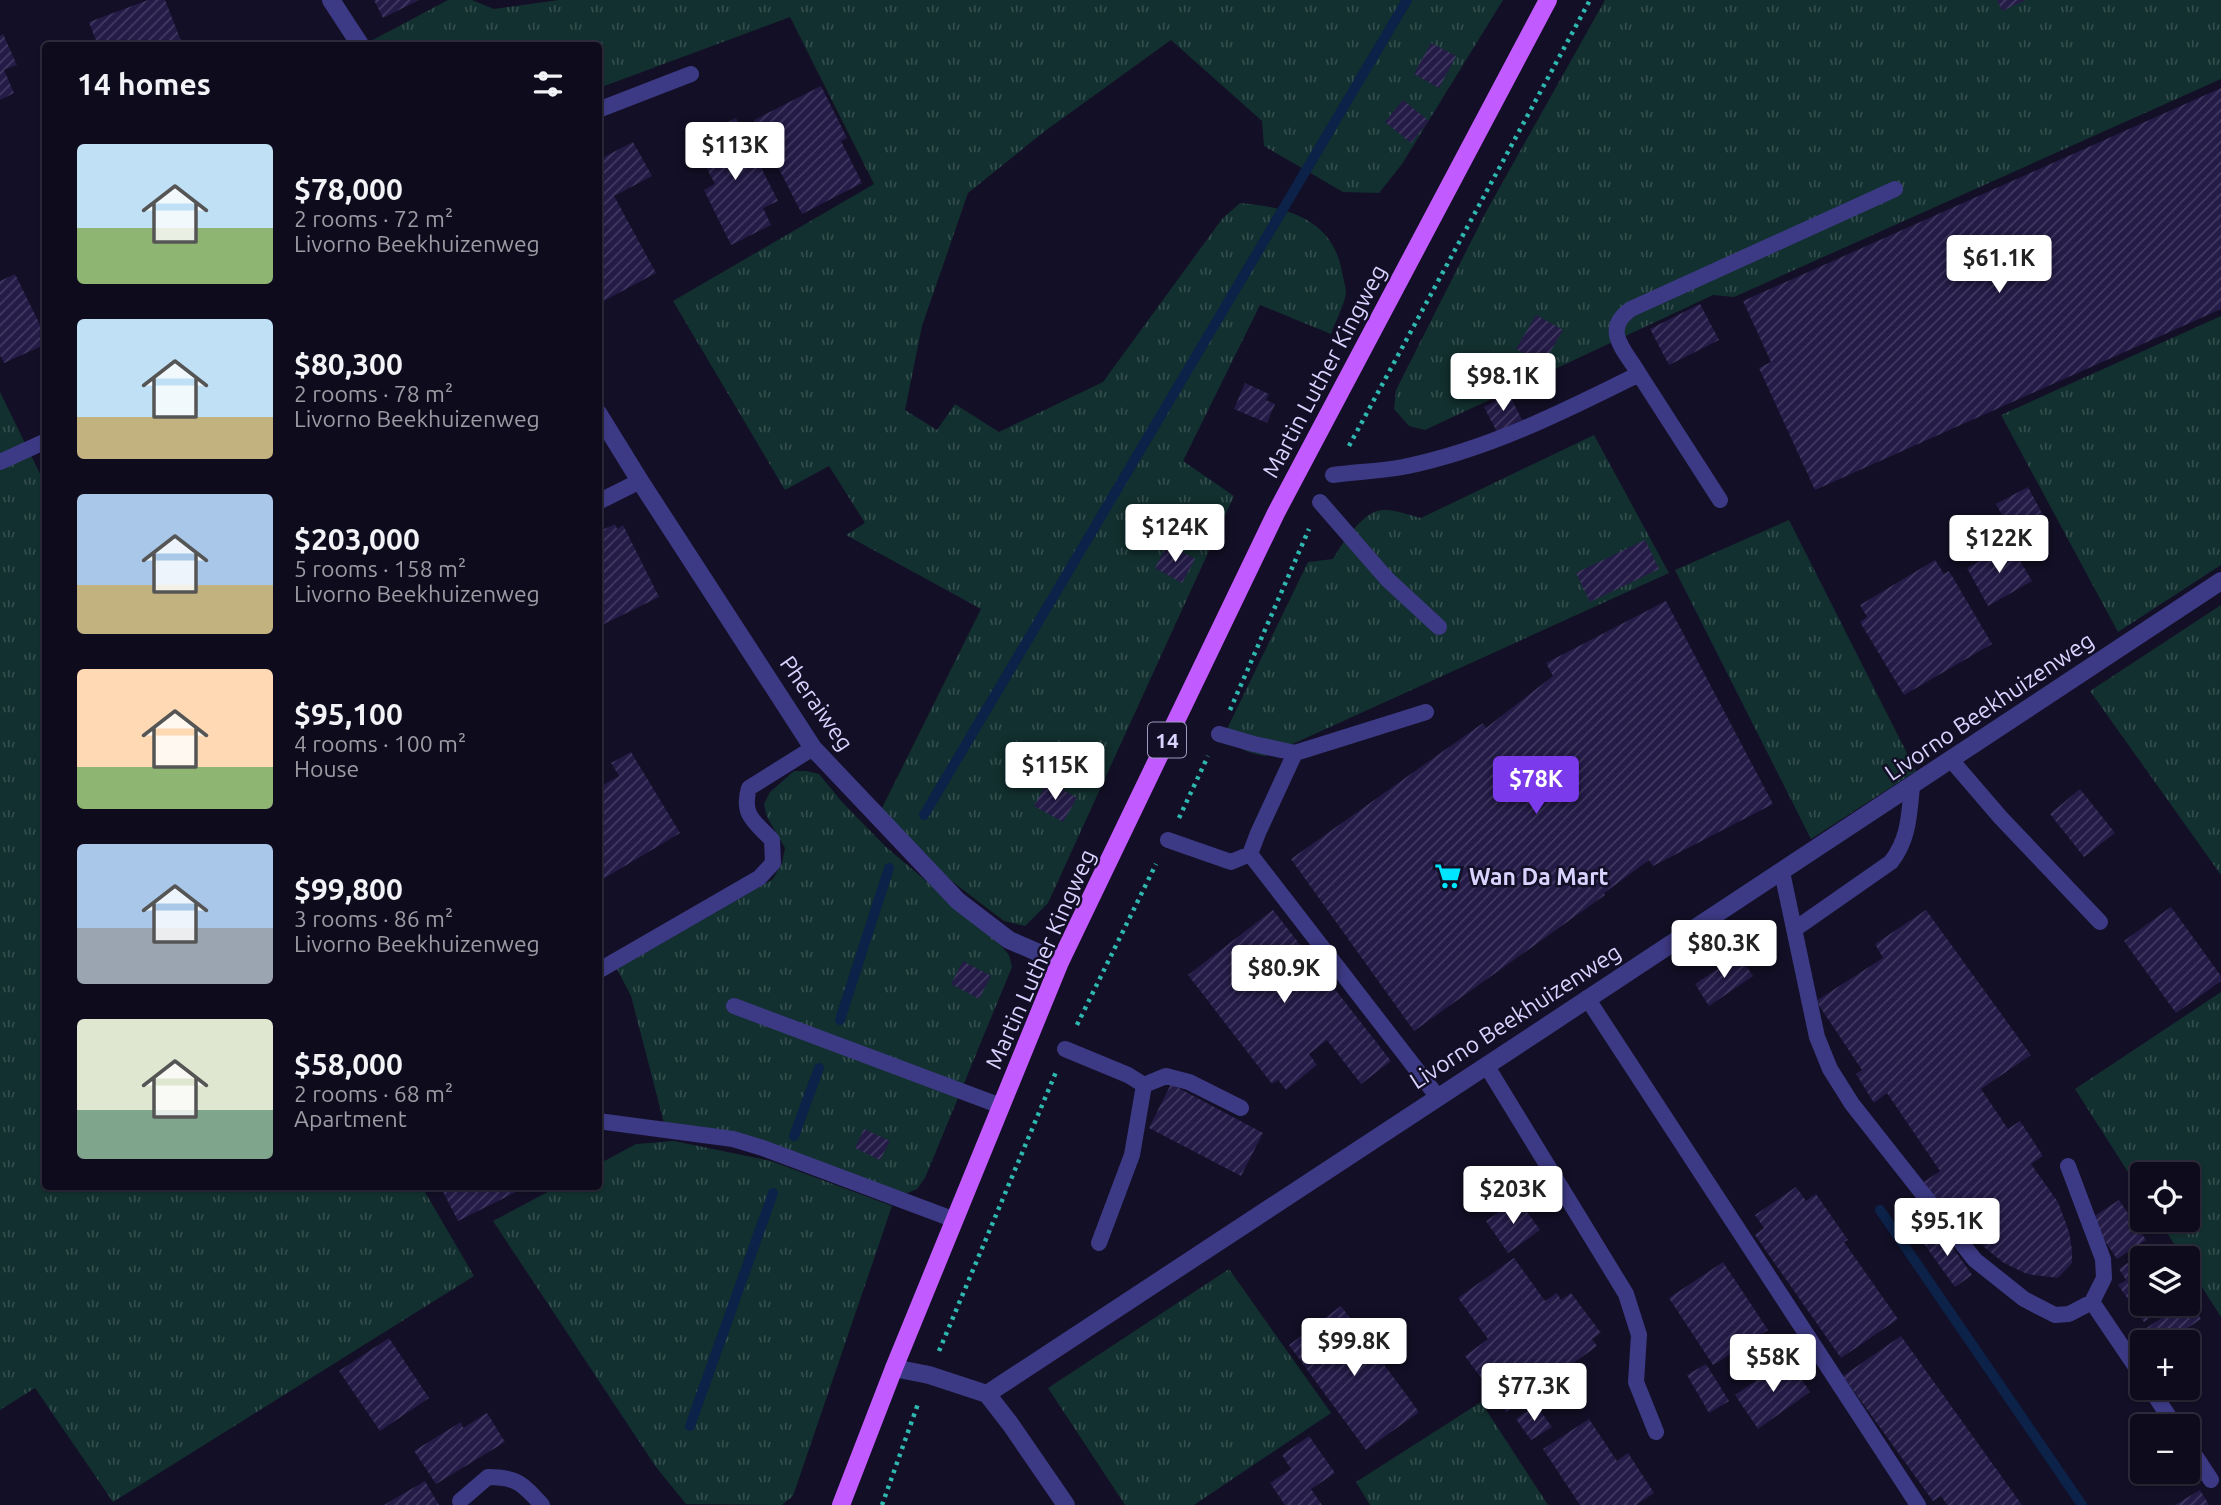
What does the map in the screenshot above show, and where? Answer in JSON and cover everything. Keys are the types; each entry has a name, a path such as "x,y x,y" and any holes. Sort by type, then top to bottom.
{"main road":[{"name":"Martin Luther Kingweg","path":"841,1505 1060,962 1276,513 1548,0"}],"street":[{"path":"331,0 358,42"},
{"name":"Pheraiweg","path":"602,419 813,748 958,901 1009,940 1060,962"},
{"name":"Livorno Beekhuizenweg","path":"987,1394 1437,1096 1952,761 2221,581"},
{"path":"894,1368 929,1375 987,1394 1066,1505"}],"lane":[{"path":"602,108 691,74"},
{"path":"1720,500 1639,374 1615,333 1616,323 1631,309 1895,189"},
{"path":"1333,475 1403,467 1496,441 1639,374"},
{"path":"0,462 42,443"},
{"path":"602,500 640,481"},
{"path":"1320,502 1387,579 1438,627"},
{"path":"1220,734 1295,753 1426,712"},
{"path":"602,969 760,878 773,863 772,840 748,815 745,800 749,788 813,748"},
{"path":"1168,840 1231,862 1250,854 1295,753"},
{"path":"1952,761 2001,818 2100,922"},
{"path":"1795,929 1891,862 1908,830 1912,787"},
{"path":"1250,854 1437,1096"},
{"path":"1782,872 1817,1037 1829,1069 1853,1104 1975,1260 2024,1299 2055,1315 2069,1314 2092,1302 2104,1278 2103,1259 2068,1166"},
{"path":"1587,998 1835,1381 1919,1505"},
{"path":"734,1006 1001,1107"},
{"path":"1065,1049 1144,1085"},
{"path":"1486,1065 1626,1294 1639,1335 1636,1382 1656,1432"},
{"path":"1144,1085 1166,1076 1189,1082 1241,1108"},
{"path":"1099,1243 1132,1155 1144,1085"},
{"path":"602,1122 733,1139 955,1220"},
{"path":"2092,1302 2130,1358"},
{"path":"2200,1463 2211,1480"},
{"path":"460,1501 488,1477 503,1477 522,1482 542,1505"}],"green space":[{"path":"448,0 472,0 494,9 559,0 1503,0 1402,164 1379,193 1343,192 1264,146 1262,121 1171,40 1045,131 968,193 922,326 905,410 937,430 955,404 999,432 1103,382 1222,219 1240,203 1291,213 1318,228 1329,239 1337,254 1346,291 1331,334 1260,305 1183,461 1234,496 1048,903 1025,926 1004,921 928,863 881,810 981,609 846,535 865,523 829,466 785,490 673,301 874,184 790,17 602,87 602,42 369,42"},
{"path":"1605,0 2221,0 2221,79 1734,297 1713,295 1425,430 1409,426 1394,409 1396,390 1487,210"},
{"path":"2221,316 2221,565 2118,632 2001,415"},
{"path":"0,392 42,478 42,1190 424,1190 474,1276 113,1502 35,1388 0,1410"},
{"path":"1594,435 1669,573 1266,756 1248,752 1234,742 1226,731 1308,562 1333,559 1346,539 1370,514 1382,510 1421,518"},
{"path":"1789,520 1916,771 1811,839 1675,570"},
{"path":"2221,605 2221,875 2090,691"},
{"path":"794,771 819,774 886,847 996,940 1009,955 1012,967 925,1178 917,1189 905,1194 664,1123 631,996 617,969 773,879 782,863 785,848 767,817 764,804 770,792"},
{"path":"2221,992 2221,1317 2200,1284 2200,1246 2175,1246 2167,1232 2200,1232 2200,1162 2130,1162 2130,1175 2075,1089"},
{"path":"674,1141 771,1161 892,1206 793,1496 782,1505 686,1504 656,1467 493,1221 551,1190 602,1190 602,1162 636,1144"},
{"path":"1229,1269 1331,1413 1194,1505 1125,1505 1048,1388"},
{"path":"1481,1402 1548,1505 1370,1505 1356,1482"}],"building":[{"path":"148,0 165,0 181,42 96,42 89,22"},
{"path":"374,0 419,0 383,18"},
{"path":"1997,0 2026,0 2002,11"},
{"path":"3,34 17,65 4,70 14,93 0,100 0,36"},
{"path":"1431,43 1456,56 1439,88 1414,74"},
{"path":"821,86 847,138 841,141 862,183 802,214 754,120"},
{"path":"2221,88 2221,309 1815,490 1759,368 1771,362 1743,301"},
{"path":"1403,100 1429,121 1411,143 1385,122"},
{"path":"736,118 778,201 763,208 771,225 731,245 704,190 715,184 692,140"},
{"path":"633,142 652,176 614,196 656,273 602,302 603,183 602,158"},
{"path":"15,274 42,329 42,346 4,363 0,355 0,281"},
{"path":"1700,304 1719,340 1669,365 1650,329"},
{"path":"1536,315 1563,330 1543,364 1516,349"},
{"path":"1245,383 1269,394 1266,400 1275,404 1267,423 1234,409"},
{"path":"1509,394 1522,420 1497,432 1484,407"},
{"path":"2028,487 2045,519 2014,537 1996,504"},
{"path":"615,524 617,529 623,525 659,597 602,625 602,530"},
{"path":"1645,540 1659,569 1590,602 1576,573"},
{"path":"1168,544 1195,559 1182,583 1155,568"},
{"path":"2010,544 2032,581 1988,606 1967,568"},
{"path":"1935,560 1944,574 1949,571 1992,644 1904,695 1860,622 1867,617 1860,605"},
{"path":"1666,601 1773,804 1653,866 1649,860 1604,893 1605,895 1414,1031 1291,859 1483,723 1486,728 1553,676 1546,663"},
{"path":"631,752 680,833 602,880 602,786 619,776 611,763"},
{"path":"1048,781 1077,798 1063,822 1034,806"},
{"path":"2080,789 2115,833 2084,857 2050,814"},
{"path":"2171,907 2221,976 2221,981 2176,1013 2124,941"},
{"path":"1273,910 1391,1061 1361,1084 1327,1040 1309,1054 1317,1065 1286,1090 1278,1080 1272,1084 1188,975"},
{"path":"1926,910 2031,1055 1981,1089 2008,1129 2020,1121 2043,1156 2031,1164 2058,1202 2069,1232 2072,1250 2072,1263 2058,1278 2027,1274 2004,1263 1984,1247 1958,1210 1947,1216 1924,1182 1940,1171 1887,1093 1874,1103 1856,1074 1862,1070 1816,1001 1883,958 1875,944"},
{"path":"1739,955 1753,976 1709,1006 1695,984"},
{"path":"963,961 991,976 979,999 951,984"},
{"path":"1171,1084 1263,1133 1241,1176 1149,1128"},
{"path":"864,1129 890,1141 880,1160 855,1148"},
{"path":"1796,1187 1806,1201 1816,1194 1848,1240 1844,1242 1898,1319 1841,1358 1755,1235 1764,1228 1755,1215"},
{"path":"442,1190 520,1190 458,1221"},
{"path":"1518,1199 1540,1230 1508,1253 1486,1221"},
{"path":"2119,1200 2130,1216 2130,1232 2141,1232 2146,1240 2137,1246 2130,1246 2130,1250 2117,1259 2090,1219"},
{"path":"1939,1228 1972,1275 1955,1287 1922,1241"},
{"path":"1514,1258 1545,1301 1557,1293 1561,1300 1571,1293 1601,1333 1592,1339 1597,1346 1506,1412 1465,1356 1488,1339 1458,1298"},
{"path":"2130,1261 2130,1302 2118,1285 2126,1280 2119,1269"},
{"path":"1723,1262 1768,1330 1713,1365 1669,1298"},
{"path":"1341,1306 1419,1412 1366,1450 1289,1345"},
{"path":"2140,1316 2153,1316 2144,1322"},
{"path":"2164,1316 2199,1316 2201,1319 2184,1330 2144,1330"},
{"path":"1901,1336 2022,1505 1947,1505 1941,1496 1933,1501 1843,1376"},
{"path":"389,1338 429,1398 380,1431 339,1371"},
{"path":"1788,1359 1810,1392 1758,1429 1735,1395"},
{"path":"1706,1364 1729,1401 1709,1413 1687,1375"},
{"path":"1536,1405 1552,1427 1531,1440 1516,1419"},
{"path":"487,1413 505,1442 436,1484 414,1451 461,1422 463,1428"},
{"path":"1589,1419 1617,1461 1628,1453 1654,1493 1636,1505 1580,1505 1543,1449"},
{"path":"1309,1436 1335,1473 1311,1489 1322,1505 1285,1505 1270,1483 1291,1469 1282,1455"},
{"path":"425,1481 439,1505 384,1505"},
{"path":"2200,1490 2209,1505 2175,1505"}],"waterway":[{"path":"924,815 1407,0"},
{"path":"840,1020 889,868"},
{"path":"794,1136 819,1068"},
{"path":"690,1426 773,1193"},
{"path":"1880,1210 2082,1505"}],"place":[{"name":"Wan Da Mart","path":"1448,876"}]}
